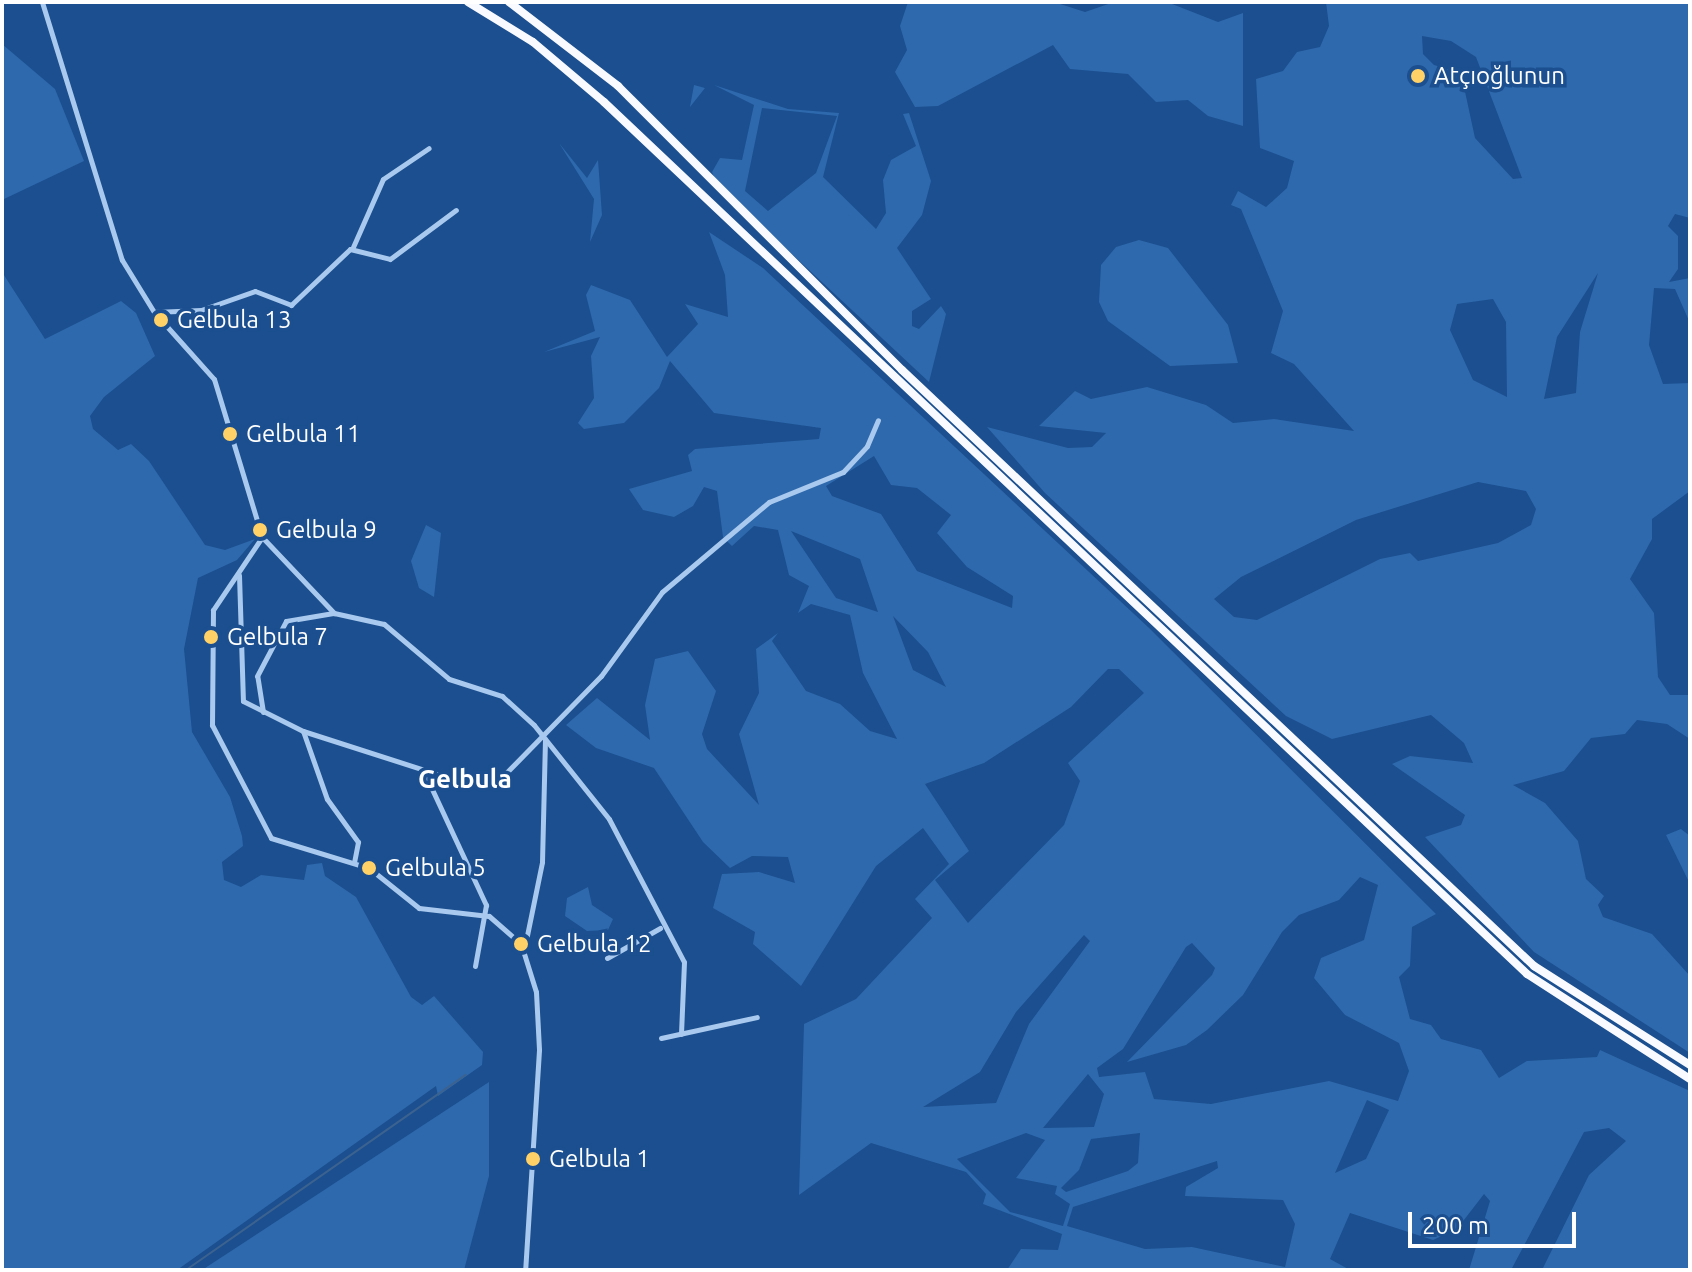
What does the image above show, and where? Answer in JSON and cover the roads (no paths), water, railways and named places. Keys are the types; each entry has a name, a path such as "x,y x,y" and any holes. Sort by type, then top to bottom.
{"highway":[{"path":"468,2 533,42 604,102 1527,974 1690,1079"},
{"path":"509,2 618,86 914,381 1534,966 1690,1065"}],"street":[{"path":"40,2 122,260 154,312 214,379 262,537 334,613"},
{"path":"154,312 201,310 255,291 291,305 353,247 383,179 429,148"},
{"path":"353,247 390,259 456,210"},
{"path":"240,572 242,698 303,731 423,771 493,781 545,738 662,592 769,502 843,472 867,446 878,420"},
{"path":"262,537 213,610 212,725 271,838 354,862 419,908 489,916"},
{"path":"263,712 257,676 286,621 334,613 384,624 449,679 502,696 545,738 609,819 687,976 681,1034"},
{"path":"303,731 327,799 358,842 354,862"},
{"path":"525,1270 539,1050 524,950 542,862 545,738"},
{"path":"423,771 440,813 460,839 489,916 524,950"},
{"path":"475,966 489,916"},
{"path":"607,958 661,927"},
{"path":"661,1038 757,1017"}],"waterway":[{"path":"186,1270 466,1075"}],"place":[{"name":"Atçıoğlunun","path":"1418,76"},
{"name":"Gelbula 13","path":"161,320"},
{"name":"Gelbula 11","path":"230,434"},
{"name":"Gelbula 9","path":"260,530"},
{"name":"Gelbula 7","path":"211,637"},
{"name":"Gelbula 5","path":"369,868"},
{"name":"Gelbula 12","path":"521,944"},
{"name":"Gelbula 1","path":"533,1159"}],"district":[{"name":"Gelbula","path":"465,779"}]}
